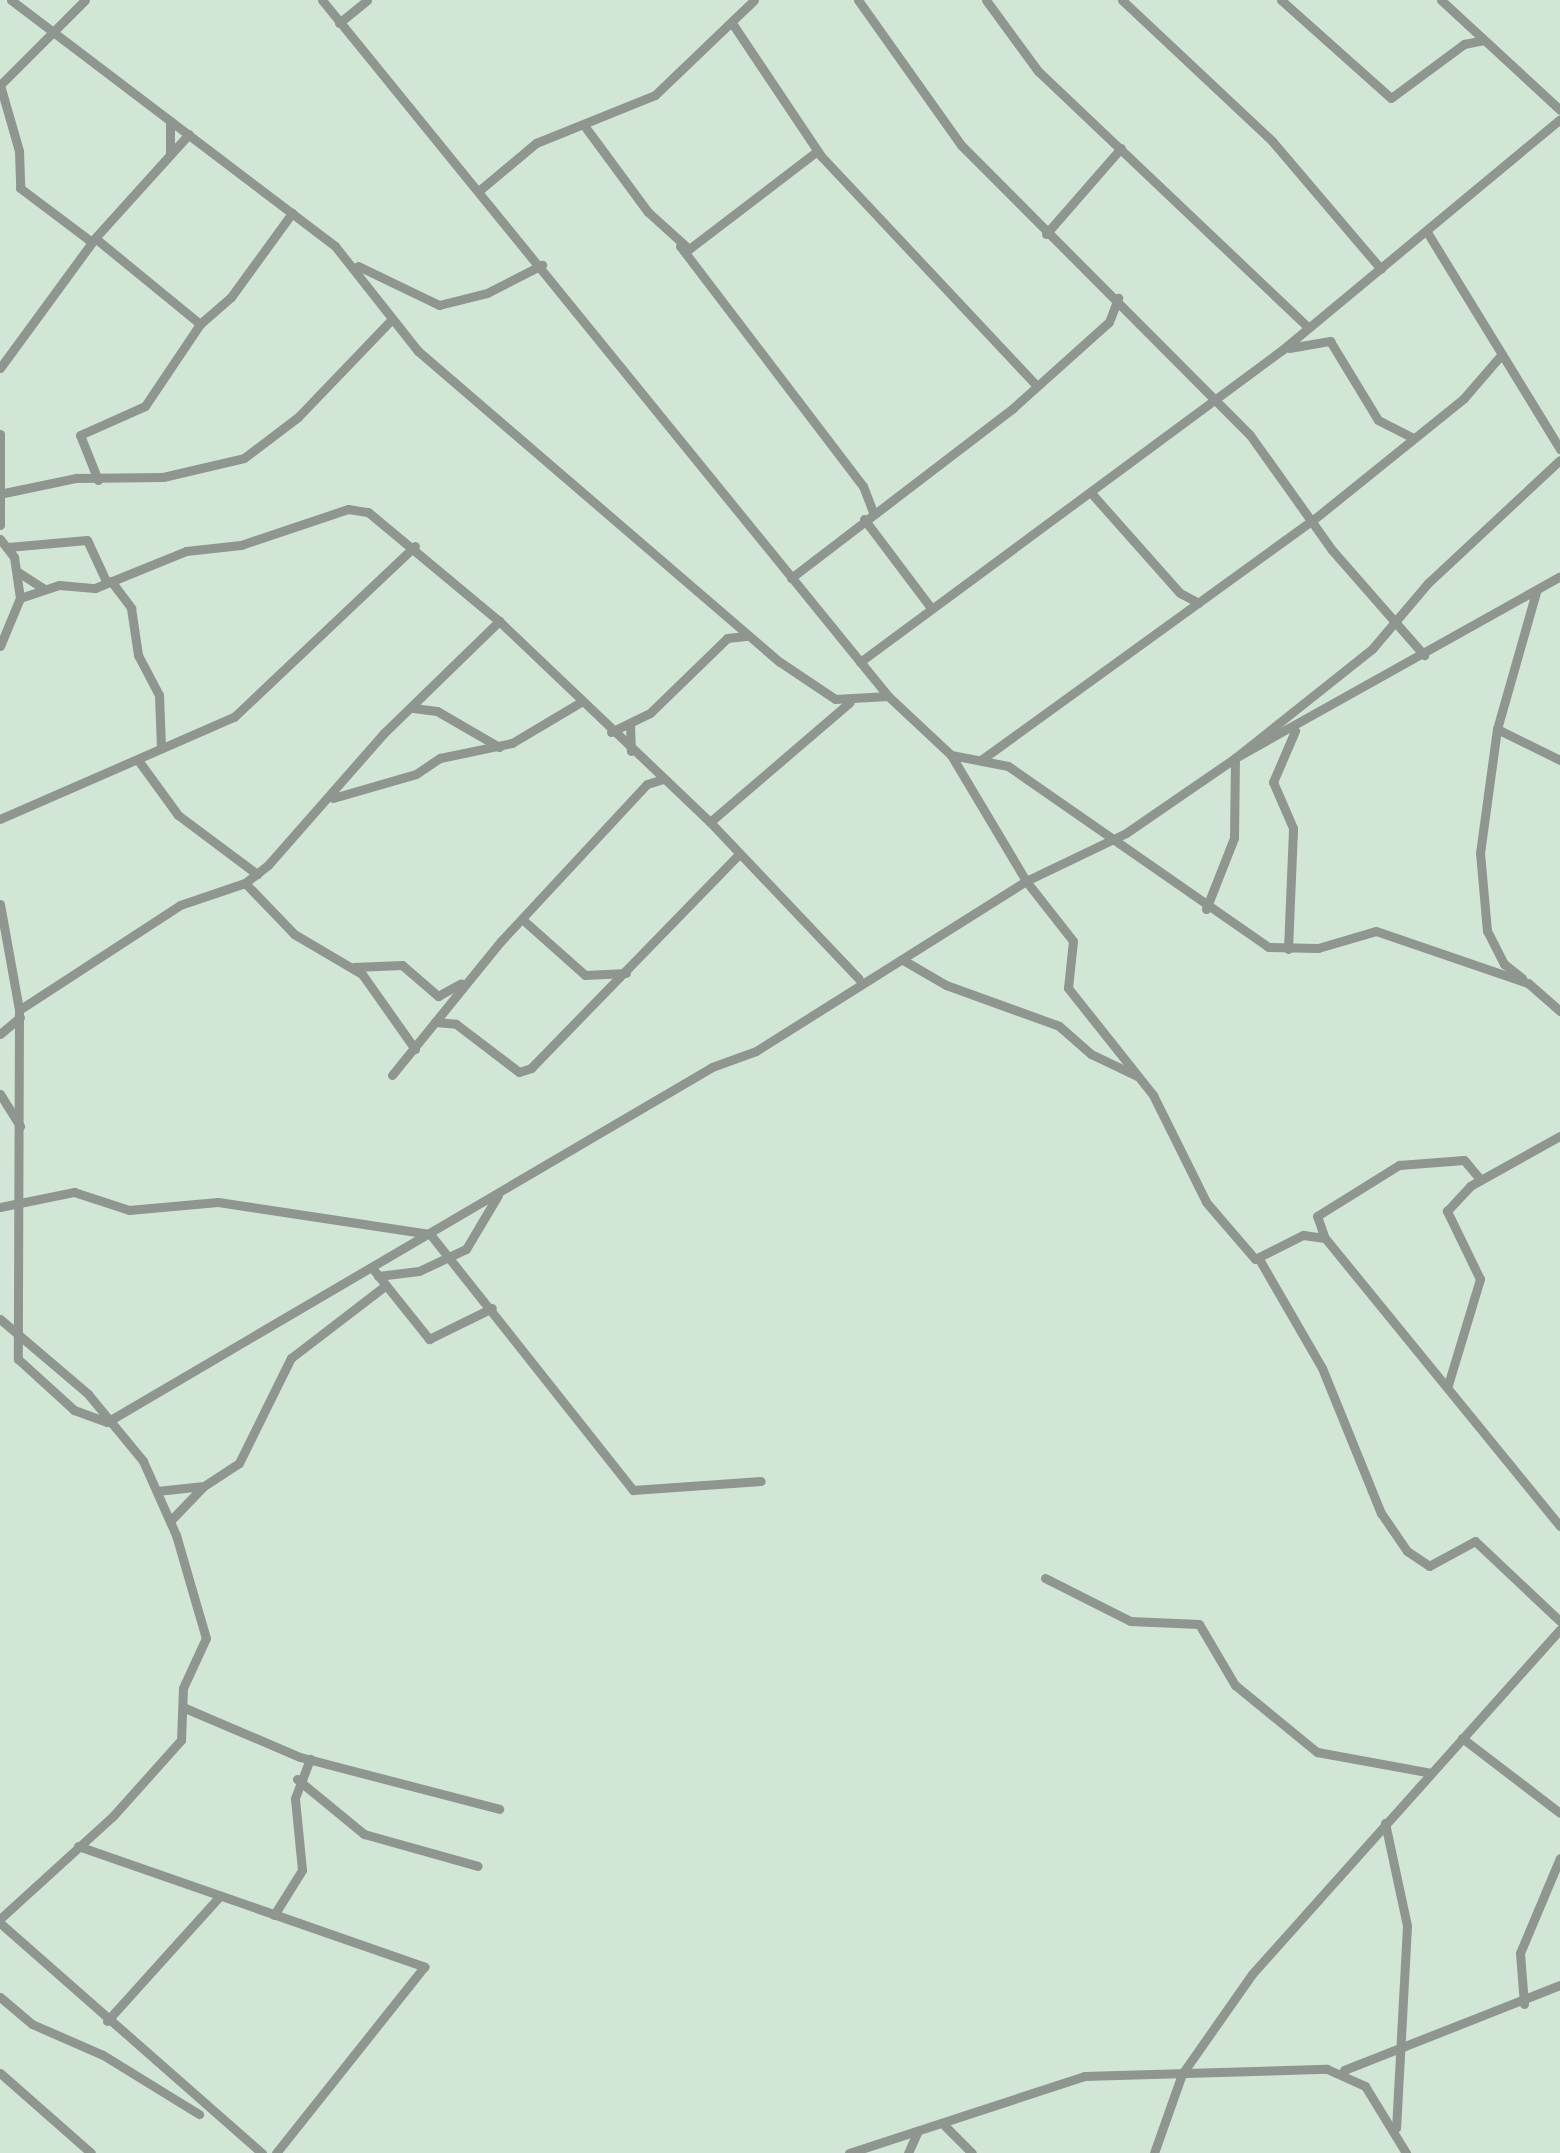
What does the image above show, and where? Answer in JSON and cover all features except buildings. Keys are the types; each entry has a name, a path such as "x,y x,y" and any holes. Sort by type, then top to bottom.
{"street":[{"path":"11,0 355,264 439,305 486,293 542,264"},
{"path":"85,0 57,33 12,66 1,94 19,151 20,188 94,240 200,324"},
{"path":"322,0 481,188 888,696 951,755 1026,881 1073,941 1068,988 1139,1077 1176,1132 1195,1188 1259,1259 1302,1328 1381,1513 1407,1550 1430,1566 1475,1541 1560,1622"},
{"path":"339,23 367,0"},
{"path":"481,188 536,143 586,128 654,95 754,0"},
{"path":"858,0 961,145 1046,234 1118,298 1214,402 1250,435 1394,624 1424,655"},
{"path":"986,0 1038,71 1309,328"},
{"path":"1122,0 1284,152 1380,269"},
{"path":"1281,0 1391,98 1464,44 1484,40"},
{"path":"1441,0 1560,110"},
{"path":"732,24 817,151 1034,384"},
{"path":"169,118 170,155"},
{"path":"860,662 1282,350 1560,120"},
{"path":"586,128 870,496 874,512"},
{"path":"0,368 94,240 189,134"},
{"path":"1046,234 1121,148"},
{"path":"680,246 696,247 817,151"},
{"path":"98,480 80,435 145,406 200,324 231,297 292,213"},
{"path":"1428,232 1560,449"},
{"path":"355,264 391,320 749,636 810,684 850,702"},
{"path":"791,578 987,429 1108,322 1118,298"},
{"path":"4,493 98,480 163,477 252,454 391,320"},
{"path":"1282,350 1330,341 1378,420 1413,438"},
{"path":"980,760 1312,520 1413,438 1502,354"},
{"path":"0,434 4,493 0,525"},
{"path":"0,904 20,1014 13,1331 26,1373 74,1410 113,1420 375,1273 430,1234 712,1067 756,1051 860,979 903,960 1026,881 1114,838 1235,758 1394,624 1560,460"},
{"path":"1092,494 1180,593 1200,603"},
{"path":"20,598 43,588 109,582 186,551 241,545 348,509 368,512 415,546 499,621 579,703 710,822 860,979"},
{"path":"864,519 931,608"},
{"path":"0,646 20,598 18,572 4,543 88,540 109,582 131,608 138,654 160,695 161,748"},
{"path":"0,819 244,709 415,546"},
{"path":"18,572 43,588"},
{"path":"1235,758 1296,729 1560,576"},
{"path":"1536,592 1497,729 1480,853 1483,906 1498,956 1560,1011"},
{"path":"0,1034 20,1014 195,897 245,883 257,874 410,709 499,621"},
{"path":"611,732 630,724 727,638 749,636"},
{"path":"710,822 850,702 888,696"},
{"path":"330,799 416,774 440,758 499,746 579,703"},
{"path":"410,709 437,711 499,746"},
{"path":"630,724 631,751"},
{"path":"1288,949 1293,828 1273,782 1282,748 1296,729"},
{"path":"1497,729 1560,760"},
{"path":"951,755 1008,766 1252,939 1288,949 1376,932 1528,983"},
{"path":"1206,909 1234,838 1235,758"},
{"path":"138,760 178,815 257,874"},
{"path":"392,1075 467,980 646,784 649,767"},
{"path":"646,784 662,780"},
{"path":"435,1022 456,1024 524,1072 631,971 739,854"},
{"path":"245,883 294,934 354,968 414,1049"},
{"path":"522,919 585,975 631,971"},
{"path":"903,960 946,985 1059,1026 1091,1054 1139,1077"},
{"path":"354,968 402,965 438,996 467,980"},
{"path":"0,1094 20,1128"},
{"path":"1448,1385 1480,1279 1446,1216 1481,1180 1560,1136"},
{"path":"1481,1180 1464,1160 1399,1165 1320,1212 1314,1222 1560,1526"},
{"path":"0,1207 74,1192 130,1210 218,1202 430,1234 453,1256 633,1490 761,1481"},
{"path":"375,1273 453,1256 472,1244 500,1193"},
{"path":"1259,1259 1303,1235 1326,1238"},
{"path":"375,1273 429,1339 492,1308"},
{"path":"170,1521 204,1486 244,1457 291,1358 385,1286"},
{"path":"0,1320 113,1420 157,1491 206,1628 183,1688 187,1729 165,1762 2,1914 107,2021 262,2153"},
{"path":"157,1491 204,1486"},
{"path":"1549,1513 1560,1504"},
{"path":"1045,1578 1130,1621 1200,1624 1235,1686 1317,1752 1431,1772"},
{"path":"1154,2153 1182,2074 1252,1974 1560,1630"},
{"path":"184,1708 232,1734 499,1809"},
{"path":"1462,1738 1560,1813"},
{"path":"274,1915 302,1870 294,1836 297,1779 310,1759"},
{"path":"297,1779 364,1834 478,1866"},
{"path":"1385,1823 1407,1926 1396,2131"},
{"path":"78,1846 424,1967 276,2153"},
{"path":"1524,2004 1520,1954 1560,1858"},
{"path":"107,2021 220,1896"},
{"path":"849,2153 945,2126 1048,2084 1116,2072 1344,2070 1524,2004 1560,1985"},
{"path":"0,1997 32,2024 104,2055 199,2114"},
{"path":"1344,2070 1396,2131 1406,2153"},
{"path":"0,2073 90,2153"},
{"path":"945,2126 972,2153"},
{"path":"908,2153 918,2131"}]}
